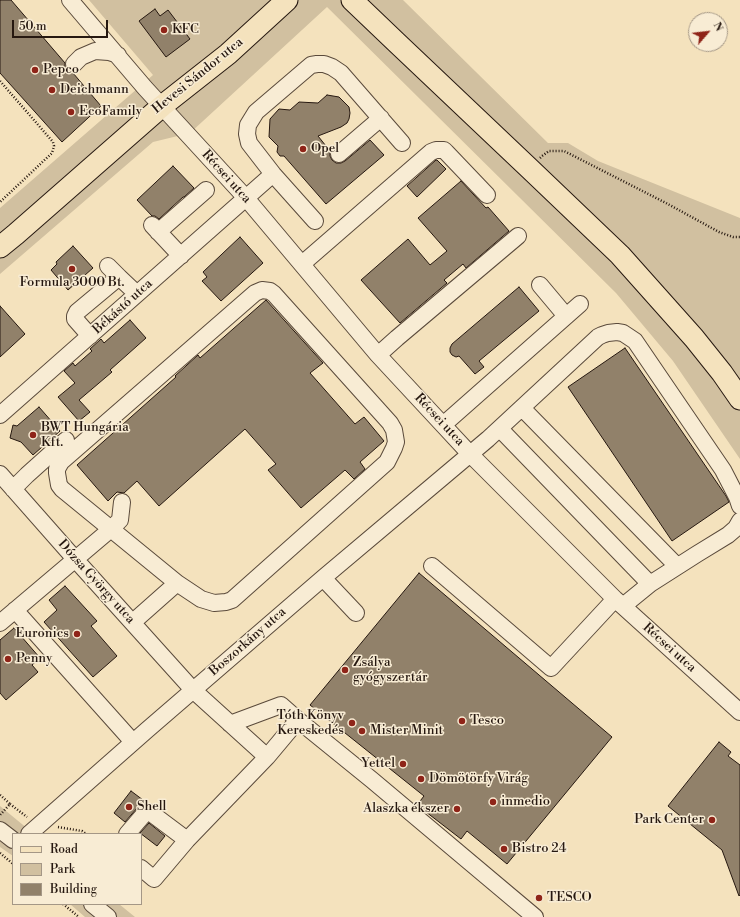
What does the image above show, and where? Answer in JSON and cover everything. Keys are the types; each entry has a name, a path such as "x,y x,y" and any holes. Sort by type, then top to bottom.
{"main road":[{"name":"Hevesi Sándor utca","path":"0,247 162,106 228,54 280,4 291,0"},
{"path":"352,0 620,255 694,338 740,398"}],"street":[{"name":"Récsei utca","path":"70,0 145,88 246,198 378,355 442,425 619,603 740,712"},
{"path":"74,64 81,57 95,51 109,52 118,56"},
{"path":"315,221 273,174 249,143 247,134 248,125 256,112 311,65 324,64 341,73 402,143"},
{"path":"339,154 381,118"},
{"path":"302,264 431,152 436,150 444,150 487,195"},
{"name":"Békástó utca","path":"0,415 273,174"},
{"path":"181,256 155,229 206,190"},
{"path":"378,355 518,236"},
{"path":"108,266 137,294"},
{"path":"90,336 75,319 77,312 120,277"},
{"path":"540,285 566,316"},
{"path":"262,290 270,291 274,294 394,430 396,442 387,462 232,600 221,603 201,599 177,583 111,529 62,489 59,485 56,473 59,465 255,293 262,290"},
{"path":"442,425 580,304"},
{"name":"Boszorkány utca","path":"30,833 323,578 500,429 598,337 602,335 613,332 623,333 635,341 718,464 731,486 740,506"},
{"path":"522,408 677,566"},
{"path":"500,429 650,584"},
{"path":"13,489 66,440"},
{"name":"Dózsa György utca","path":"0,474 193,690 267,757"},
{"path":"0,623 111,529 120,520 122,502"},
{"path":"432,566 551,668 619,603 728,535 736,528 740,521"},
{"path":"323,578 356,613"},
{"path":"133,622 177,583"},
{"path":"15,610 133,742"},
{"path":"230,724 281,704 298,720 535,917"},
{"path":"142,869 154,879 187,840 267,757 298,720"},
{"path":"128,833 145,813 148,812 187,840"},
{"path":"0,830 12,839"},
{"path":"93,905 108,917"}],"path":[{"path":"0,81 53,142 54,146 52,153 0,202"},
{"path":"530,169 542,156 549,152 564,151 720,232 733,237 740,237"},
{"path":"0,795 10,804 0,815"},
{"path":"0,853 12,863"},
{"path":"64,905 79,917"}],"green space":[{"path":"89,0 403,0 548,143 568,143 598,161 740,218 740,459 673,361 616,293 327,7 190,133 153,142 0,274 0,208 153,75"},
{"path":"0,806 33,833 12,833 12,855 0,847"},
{"path":"71,905 120,905 135,917 85,917"}],"building":[{"path":"0,0 11,0 65,63 67,70 73,73 101,106 62,142 0,73"},
{"name":"KFC","path":"155,9 160,16 168,10 190,39 166,57 139,21"},
{"name":"Opel","path":"327,95 339,97 349,107 350,113 347,123 318,136 330,151 332,160 336,163 345,161 370,140 384,155 326,204 284,156 280,156 277,152 278,146 269,137 270,119 279,109 290,110 299,102 318,103"},
{"path":"436,160 446,169 417,197 407,186"},
{"path":"173,166 194,188 159,219 152,216 137,200"},
{"path":"461,181 486,208 488,207 509,231 466,268 463,264 444,280 447,283 400,323 361,280 408,239 430,265 447,251 418,218"},
{"path":"240,237 263,263 221,301 202,281 207,277 203,272"},
{"name":"Formula 3000 Bt.","path":"73,246 93,268 68,290 51,270 57,264 56,262"},
{"path":"519,287 539,311 479,361 484,367 475,374 459,356 456,357 452,355 450,348 452,344"},
{"path":"266,300 323,363 310,373 355,424 364,417 384,441 360,462 365,469 354,479 345,470 301,508 268,470 276,464 245,429 159,506 137,481 124,493 117,492 108,501 77,465 176,377 175,376 198,355 200,358"},
{"path":"0,306 25,334 0,357"},
{"path":"130,320 146,338 110,370 112,372 79,400 90,412 79,421 58,397 75,383 64,371 73,363 75,366 92,351 90,349 101,339 104,343"},
{"path":"625,348 729,502 672,541 568,387"},
{"name":"BWT Hungária Kft.","path":"39,407 60,431 33,455 21,442 10,438 13,425 17,426"},
{"name":"Tesco","path":"419,573 612,737 507,864 467,831 461,839 417,805 424,796 310,705"},
{"name":"Euronics","path":"65,586 97,621 91,626 117,656 93,677 44,622 57,610 49,600"},
{"path":"14,628 40,658 32,665 38,672 6,700 0,693 0,640"},
{"name":"Park Center","path":"719,742 731,752 728,756 740,765 739,896 722,850 668,806"},
{"name":"Shell","path":"131,791 147,803 138,807 125,822 114,813"},
{"path":"149,823 165,836 157,846 142,833 140,833"}],"place":[{"name":"KFC","path":"164,30"},
{"name":"Pepco","path":"35,70"},
{"name":"Deichmann","path":"52,90"},
{"name":"EcoFamily","path":"71,112"},
{"name":"Opel","path":"303,149"},
{"name":"Formula 3000 Bt.","path":"72,269"},
{"name":"BWT Hungária Kft.","path":"33,435"},
{"name":"Euronics","path":"77,634"},
{"name":"Penny","path":"8,659"},
{"name":"Zsálya gyógyszertár","path":"345,670"},
{"name":"Tesco","path":"462,721"},
{"name":"Tóth Könyv Kereskedés","path":"352,723"},
{"name":"Mister Minit","path":"362,731"},
{"name":"Yettel","path":"403,764"},
{"name":"Dömötörfy Virág","path":"421,779"},
{"name":"inmedio","path":"493,802"},
{"name":"Shell","path":"129,807"},
{"name":"Alaszka ékszer","path":"457,809"},
{"name":"Park Center","path":"712,820"},
{"name":"Bistro 24","path":"504,849"},
{"name":"TESCO","path":"539,898"}]}
